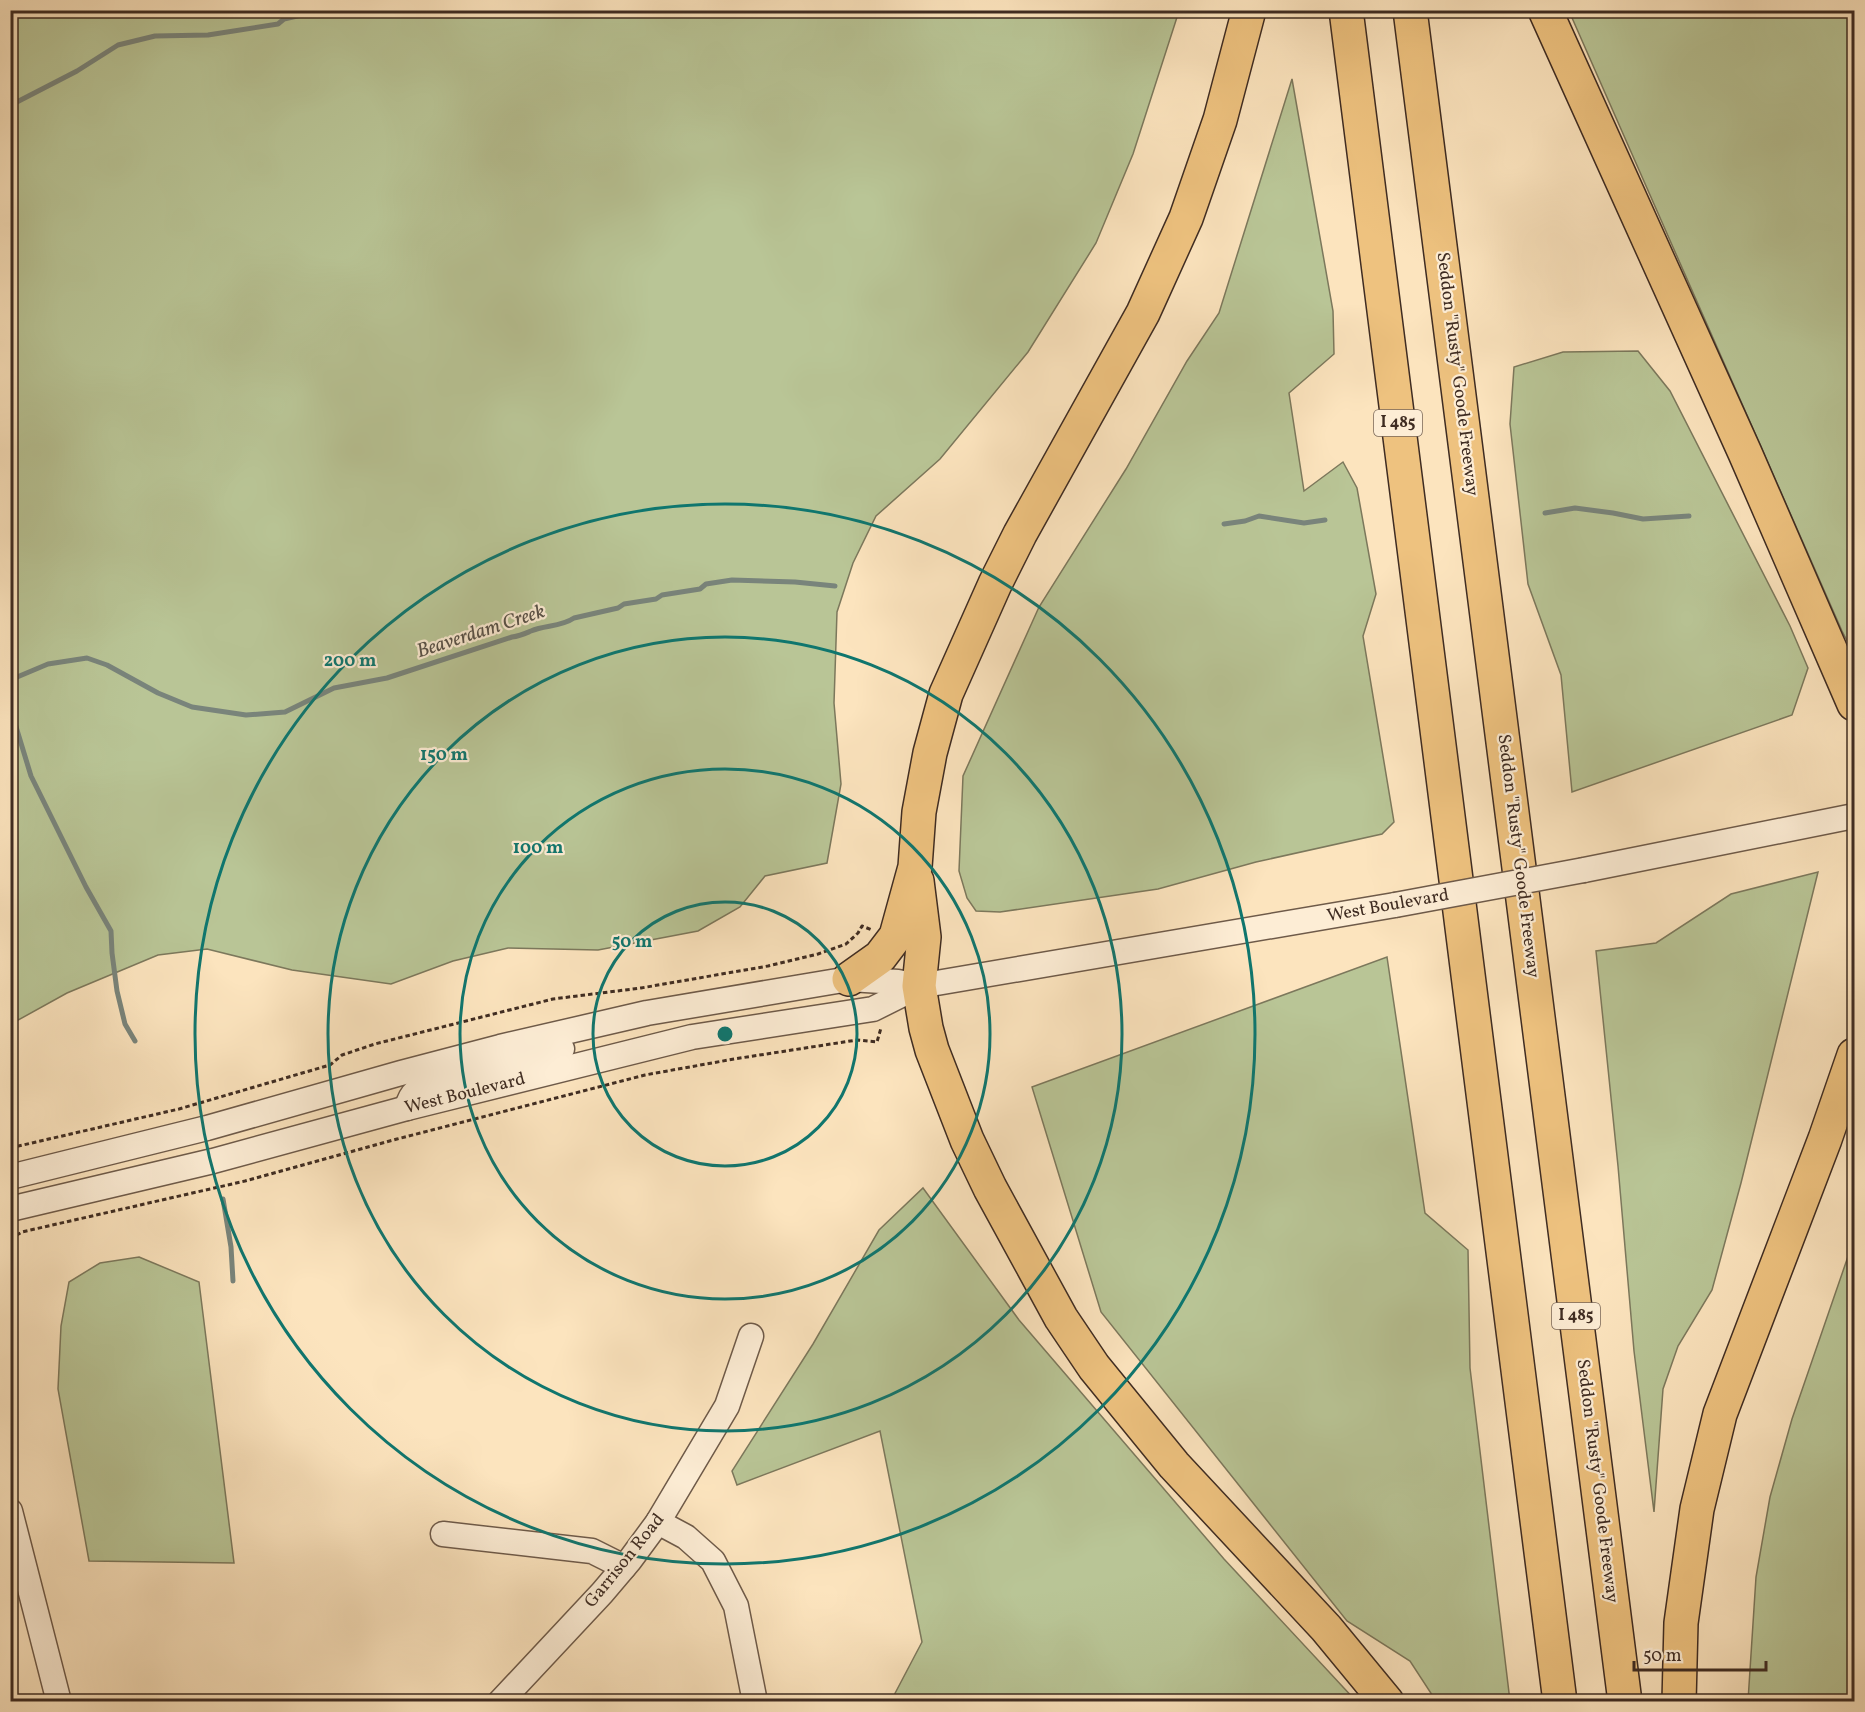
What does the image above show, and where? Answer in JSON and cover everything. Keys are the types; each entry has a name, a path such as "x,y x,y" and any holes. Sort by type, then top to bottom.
{"highway":[{"path":"849,979 880,957 896,936 915,867 919,812 930,753 946,694 1020,534 1143,313 1186,218 1220,120 1249,10"},
{"name":"I 485","path":"1346,10 1560,1701"},
{"name":"Seddon \"Rusty\" Goode Freeway","path":"1410,10 1625,1701"},
{"path":"1545,10 1745,453 1854,704"},
{"path":"915,867 924,937 919,986 932,1050 967,1140 990,1188 1061,1318 1094,1366 1174,1465 1326,1628 1387,1701"},
{"path":"1679,1701 1681,1623 1697,1509 1720,1414 1825,1139 1854,1055"}],"street":[{"name":"West Boulevard","path":"10,1209 213,1161 406,1108 692,1037 873,1009 919,986 1395,905 1854,816"},
{"name":"West Boulevard","path":"10,1177 207,1128 500,1047 647,1013 849,979 898,982 919,986"},
{"path":"406,1108 411,1095 420,1088 435,1082 575,1046 647,1013"},
{"path":"253,1149 305,1119 391,1094 398,1084 401,1073"},
{"name":"Garrison Road","path":"500,1701 624,1567 658,1522 727,1406 751,1336"},
{"path":"10,1511 59,1701"},
{"path":"658,1522 686,1538 713,1561 736,1606 755,1701"},
{"path":"443,1534 592,1551 624,1567"}],"path":[{"path":"10,1148 179,1109 330,1065 342,1055 375,1044 553,999 641,988 768,966 818,954 846,944 862,926 876,932"},
{"path":"10,1239 22,1232 245,1181 645,1076 704,1064 857,1040 877,1042 881,1028"}],"green space":[{"path":"11,10 1179,11 1133,154 1096,243 1028,352 940,459 876,516 853,563 837,612 834,703 841,784 827,863 765,876 740,907 698,931 598,950 508,948 453,961 391,984 292,970 207,949 158,955 67,993 11,1024"},
{"path":"1569,11 1854,11 1854,654 1842,631"},
{"path":"1292,79 1333,311 1334,354 1289,393 1304,491 1343,462 1357,488 1376,594 1363,636 1394,822 1382,834 1256,862 1158,889 1000,912 976,911 967,898 959,871 963,776 1039,607 1126,469 1187,361 1219,313"},
{"path":"1638,351 1670,391 1790,626 1808,668 1792,715 1572,792 1561,675 1528,584 1510,424 1514,367 1563,352"},
{"path":"1818,872 1741,1183 1712,1290 1678,1346 1663,1389 1654,1512 1634,1351 1596,951 1656,943 1731,894"},
{"path":"1387,957 1425,1213 1468,1250 1470,1368 1510,1701 1436,1701 1410,1661 1347,1621 1101,1312 1032,1087"},
{"path":"923,1188 1019,1320 1224,1559 1356,1701 891,1701 922,1642 880,1431 737,1485 732,1471 813,1344 879,1230"},
{"path":"1854,1239 1854,1701 1748,1701 1756,1577 1770,1497 1792,1419"},
{"path":"139,1257 199,1282 234,1563 89,1561 58,1389 61,1326 69,1282 100,1263"}],"waterway":[{"path":"10,108 13,104 77,71 118,45 155,36 208,35 278,24 284,19 324,10"},
{"name":"Beaverdam Creek","path":"1545,513 1575,508 1643,519 1689,516"},
{"name":"Beaverdam Creek","path":"1224,524 1259,516 1304,523 1325,520"},
{"name":"Beaverdam Creek","path":"10,680 48,664 87,658 107,665 158,693 192,707 246,715 285,712 334,688 387,678 536,629 618,608 624,604 700,589 706,584 732,580 835,586"},
{"path":"10,707 31,776 86,887 111,931 117,991 125,1024 135,1041"},
{"path":"223,1199 231,1247 233,1281"}]}
